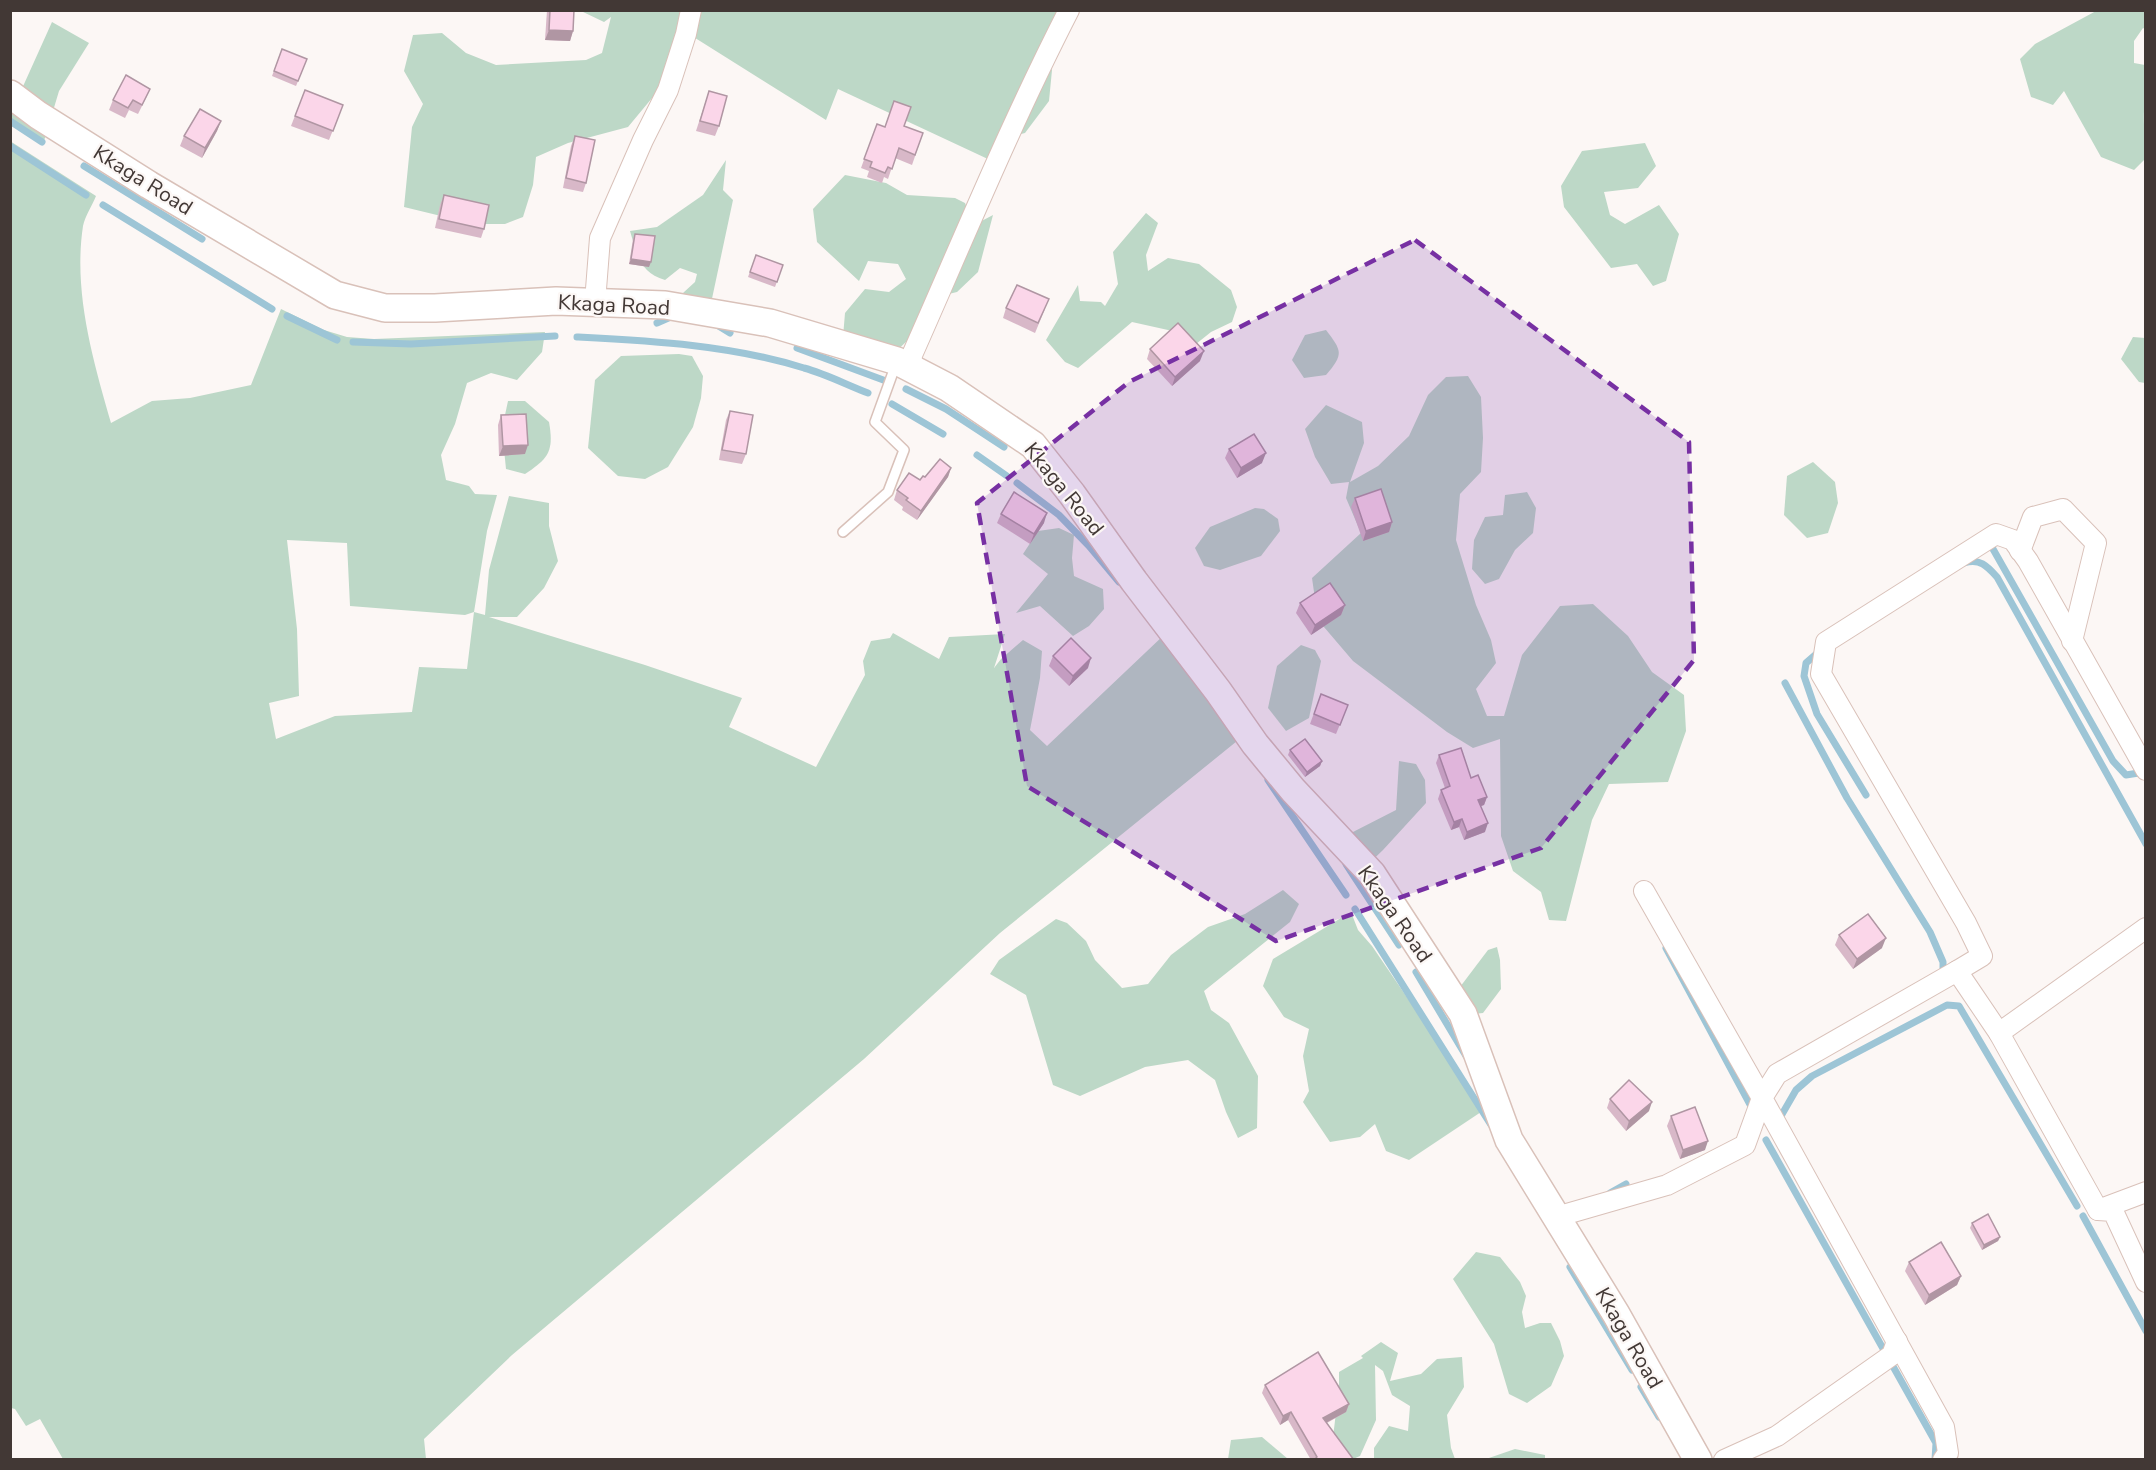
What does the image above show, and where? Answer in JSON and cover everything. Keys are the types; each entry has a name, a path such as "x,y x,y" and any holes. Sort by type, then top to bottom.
{"street":[{"path":"595,302 600,238 643,140 668,90 686,34 691,10"},
{"path":"904,365 912,356 1039,68 1069,10"},
{"name":"Kkaga Road","path":"10,94 38,115 149,185 335,295 385,308 435,308 556,300 665,306 770,323 904,365 969,400 1033,445 1072,494 1255,744 1293,790 1372,874 1463,1014 1509,1140 1616,1314 1698,1460"},
{"path":"2020,551 2033,517 2063,509 2096,543 2072,641"},
{"path":"1556,1217 1667,1185 1745,1145 1762,1098 1777,1074 1982,956 1966,923 1821,674 1826,642 1996,534 2013,540 2144,766"},
{"path":"1644,891 1762,1098 1944,1427 1948,1453 1943,1460"},
{"path":"1999,1033 2145,928"},
{"path":"1958,971 1999,1033 2097,1210"},
{"path":"2097,1210 2145,1191"},
{"path":"2097,1210 2113,1211 2145,1282"},
{"path":"1724,1460 1777,1436 1892,1355 1897,1341"}],"lane":[{"path":"843,532 888,492 904,450 875,422 904,365"}],"highlighted area":[{"path":"1415,240 1689,442 1694,660 1541,848 1276,941 1027,786 977,503 1129,382"}],"green space":[{"path":"581,11 686,11 662,86 628,127 568,143 536,157 533,185 523,217 505,224 474,224 404,207 412,127 423,104 404,71 413,35 442,33 466,53 496,65 586,60 602,53 611,17 604,22"},
{"path":"696,11 1061,11 1043,50 1052,70 1049,101 1025,133 998,140 990,160 838,89 826,120 692,36"},
{"path":"2096,11 2145,11 2145,29 2143,28 2134,41 2134,63 2145,65 2145,159 2134,170 2101,157 2064,91 2053,105 2031,97 2020,59 2035,44"},
{"path":"52,22 89,43 59,91 44,141 11,123 11,113"},
{"path":"10,141 96,196 83,226 81,276 86,326 111,423 152,401 190,398 251,385 281,309 324,330 347,337 374,339 545,332 542,352 517,380 491,373 467,383 455,424 441,455 446,480 469,486 475,494 497,495 487,531 474,612 485,615 489,570 509,496 549,503 549,526 558,561 544,588 517,617 489,617 645,665 742,698 729,727 816,767 865,675 863,661 871,641 890,638 893,633 939,659 949,637 1005,634 994,668 1023,640 1042,651 1040,678 1030,730 1047,746 1165,634 1242,737 1000,933 864,1059 512,1355 424,1439 426,1459 63,1459 40,1419 26,1426 15,1409 11,1408","holes":["287,540 347,543 350,606 465,615 474,612 467,669 419,667 412,712 335,716 276,739 269,703 299,696 297,629"]},
{"path":"1645,143 1656,166 1638,188 1604,192 1610,215 1625,224 1659,205 1679,234 1666,281 1653,286 1637,264 1611,268 1564,207 1561,186 1582,151"},
{"path":"726,160 723,190 733,200 710,308 689,303 683,293 695,282 697,274 680,268 665,280 650,273 641,262 630,231 657,227 703,195"},
{"path":"845,175 886,183 907,195 955,198 965,203 974,225 993,215 978,272 957,292 928,299 908,340 891,356 843,337 845,313 865,289 889,292 906,279 898,264 868,261 859,281 817,242 813,209"},
{"path":"1146,213 1158,223 1146,255 1148,271 1168,258 1199,264 1231,290 1237,307 1232,322 1211,332 1191,348 1177,332 1132,322 1078,368 1065,362 1046,340 1078,285 1080,301 1101,302 1105,306 1118,284 1113,252"},
{"path":"1326,330 1338,348 1336,362 1326,375 1304,378 1292,360 1305,335"},
{"path":"2133,337 2145,338 2145,383 2139,382 2121,359"},
{"path":"679,354 692,356 703,376 701,398 693,427 668,467 645,479 618,476 588,448 595,380 621,356"},
{"path":"1468,376 1481,397 1483,438 1481,472 1460,494 1456,540 1476,605 1491,640 1496,663 1476,689 1487,716 1504,716 1522,655 1560,606 1593,604 1628,636 1652,672 1684,695 1686,731 1668,782 1609,784 1592,820 1566,921 1549,920 1541,892 1513,871 1501,836 1500,739 1473,748 1447,732 1353,661 1318,620 1312,578 1361,533 1346,498 1349,482 1331,484 1315,457 1305,429 1326,405 1362,422 1364,443 1350,482 1378,466 1409,436 1428,395 1446,377"},
{"path":"508,401 525,401 549,422 551,440 548,453 540,463 525,474 506,469 502,429"},
{"path":"1813,462 1835,482 1838,503 1828,533 1807,538 1784,515 1787,476"},
{"path":"1527,492 1536,508 1533,533 1515,550 1499,579 1485,584 1472,569 1474,540 1485,517 1503,515 1505,495"},
{"path":"1255,508 1264,509 1278,519 1280,531 1261,556 1220,570 1204,566 1195,548 1210,527"},
{"path":"1059,528 1074,535 1072,558 1074,576 1103,589 1104,609 1089,626 1073,636 1040,606 1016,613 1048,574 1023,554 1038,531"},
{"path":"1301,645 1315,650 1321,661 1309,718 1286,731 1268,708 1277,666"},
{"path":"1399,761 1416,764 1425,780 1426,803 1358,874 1351,833 1396,810"},
{"path":"1283,890 1299,904 1290,922 1204,991 1211,1010 1229,1023 1258,1076 1257,1128 1238,1138 1215,1080 1188,1060 1145,1067 1080,1096 1053,1085 1026,995 990,974 999,960 1056,919 1067,923 1086,941 1095,960 1122,988 1148,984 1171,955 1208,927 1245,914"},
{"path":"1351,912 1358,930 1372,946 1449,1059 1481,1112 1409,1160 1386,1151 1375,1124 1360,1137 1330,1142 1303,1102 1309,1091 1303,1056 1309,1029 1284,1017 1263,986 1273,959"},
{"path":"1497,947 1501,989 1483,1013 1454,1016 1460,987 1488,950"},
{"path":"1476,1252 1500,1257 1520,1282 1526,1296 1522,1312 1525,1328 1540,1323 1551,1323 1560,1341 1564,1356 1551,1386 1527,1403 1509,1394 1494,1344 1453,1279"},
{"path":"1381,1342 1398,1353 1390,1381 1421,1374 1437,1359 1462,1357 1464,1387 1447,1415 1451,1448 1455,1459 1374,1459 1374,1448 1389,1426 1408,1431 1410,1406 1392,1395 1383,1371 1375,1365 1376,1420 1360,1456 1353,1459 1333,1437 1339,1372 1363,1358 1361,1356"},
{"path":"1262,1437 1288,1459 1228,1459 1231,1440"},
{"path":"1515,1449 1545,1455 1545,1459 1486,1459"}],"building":[{"path":"550,10 574,10 573,31 549,30"},
{"path":"282,49 307,59 298,81 274,71"},
{"path":"126,75 150,89 142,105 133,100 128,108 113,100"},
{"path":"305,90 343,105 333,131 295,116"},
{"path":"709,91 727,96 719,126 700,121"},
{"path":"894,101 911,107 904,126 923,133 915,155 899,148 892,169 888,167 885,173 870,167 872,162 864,159 877,124 885,127"},
{"path":"200,109 221,121 205,148 184,136"},
{"path":"575,136 595,140 586,183 566,178"},
{"path":"444,195 489,205 484,229 439,219"},
{"path":"635,234 655,236 651,262 631,259"},
{"path":"756,255 783,265 777,282 750,272"},
{"path":"1017,285 1049,299 1038,323 1006,308"},
{"path":"1178,323 1204,351 1175,377 1150,349"},
{"path":"730,411 753,415 746,454 722,450"},
{"path":"526,414 528,445 503,446 501,415"},
{"path":"1254,434 1266,453 1241,468 1229,449"},
{"path":"940,459 951,468 921,511 897,490 909,473 920,480"},
{"path":"1381,489 1392,522 1366,531 1355,498"},
{"path":"1014,492 1047,513 1034,534 1001,514"},
{"path":"1330,583 1345,605 1315,625 1300,603"},
{"path":"1071,638 1091,658 1073,676 1053,656"},
{"path":"1321,694 1348,705 1340,725 1314,714"},
{"path":"1305,739 1322,761 1307,772 1290,750"},
{"path":"1461,748 1471,778 1478,775 1487,797 1478,800 1488,823 1467,832 1462,819 1454,822 1441,790 1450,786 1439,755"},
{"path":"1868,914 1886,938 1857,959 1839,935"},
{"path":"1629,1080 1652,1102 1629,1121 1610,1099"},
{"path":"1695,1107 1708,1141 1683,1150 1671,1116"},
{"path":"1988,1214 2000,1237 1984,1245 1972,1223"},
{"path":"1941,1242 1961,1276 1929,1295 1909,1262"},
{"path":"1318,1352 1349,1404 1323,1418 1354,1460 1314,1460 1317,1457 1291,1412 1283,1416 1265,1385"}],"waterway":[{"path":"10,121 42,142"},
{"path":"10,146 86,195"},
{"path":"84,166 202,239"},
{"path":"103,205 272,309"},
{"path":"287,316 337,340"},
{"path":"657,323 673,316"},
{"path":"717,325 730,333"},
{"path":"353,342 411,344 555,336"},
{"path":"577,337 692,345 748,354 812,370 868,393"},
{"path":"797,348 886,381"},
{"path":"906,389 946,409 1004,447"},
{"path":"892,404 943,434"},
{"path":"977,455 1007,476"},
{"path":"1017,483 1059,515 1119,582"},
{"path":"1986,543 1993,549 2113,761 2126,775 2145,772"},
{"path":"1964,563 1979,562 1997,577 2146,844"},
{"path":"1821,650 1806,663 1804,676 1817,714 1866,795"},
{"path":"1785,683 1847,798 1930,932 1943,962 1943,975"},
{"path":"1268,780 1346,895"},
{"path":"1346,864 1399,945"},
{"path":"1355,909 1491,1125"},
{"path":"1666,948 1753,1110"},
{"path":"1416,972 1466,1056"},
{"path":"1781,1116 1796,1090 1812,1076 1947,1005 1959,1006 2077,1206"},
{"path":"1766,1140 1936,1443 1935,1460"},
{"path":"1610,1193 1626,1184"},
{"path":"2083,1216 2146,1331"},
{"path":"1570,1267 1632,1370"},
{"path":"1641,1387 1659,1417"}]}
